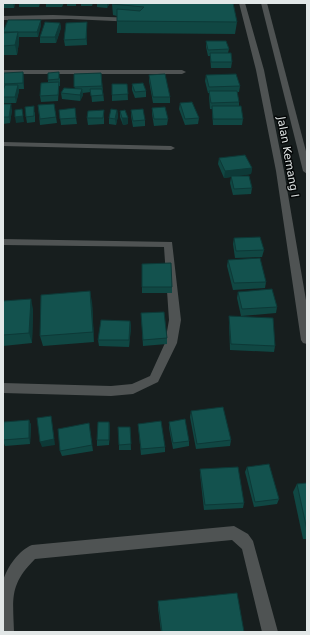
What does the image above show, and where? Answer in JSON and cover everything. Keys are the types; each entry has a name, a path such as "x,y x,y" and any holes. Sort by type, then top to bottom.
{"street":[{"name":"Jalan Kemang I","path":"242,3 260,70 280,171 307,340"},
{"name":"Jalan Kemang I","path":"264,3 307,171"},
{"path":"3,18 89,16 108,18"},
{"path":"3,72 182,72"},
{"path":"3,144 171,148"},
{"path":"3,242 169,244 174,320 171,344 164,362 154,379 133,389 111,391 3,388"},
{"path":"6,632 5,594 18,566 32,552 234,533 243,539 248,546 270,632"}],"building":[{"path":"233,3 237,22 117,21 117,9 140,11 144,7 112,4"},
{"path":"8,20 41,20 37,32 3,32"},
{"path":"45,22 60,23 55,37 40,37"},
{"path":"87,22 86,39 64,40 66,23"},
{"path":"18,32 15,45 3,46 3,33"},
{"path":"206,41 226,41 229,49 208,50"},
{"path":"210,53 231,53 232,62 211,62"},
{"path":"23,72 23,83 4,84 4,73"},
{"path":"59,72 59,79 48,80 48,73"},
{"path":"101,73 102,86 74,87 74,74"},
{"path":"165,74 170,97 153,97 149,75"},
{"path":"236,74 240,86 209,87 206,75"},
{"path":"59,82 58,95 40,96 41,83"},
{"path":"143,83 146,91 135,92 132,84"},
{"path":"112,84 127,84 128,94 112,95"},
{"path":"5,85 18,85 15,97 3,97"},
{"path":"64,88 82,89 80,95 61,93"},
{"path":"90,89 102,89 103,95 91,96"},
{"path":"209,91 237,91 239,102 211,103"},
{"path":"192,102 199,118 185,119 180,103"},
{"path":"3,104 11,104 9,117 3,117"},
{"path":"54,104 56,117 40,119 38,105"},
{"path":"34,106 34,116 26,117 25,107"},
{"path":"212,106 241,106 243,119 213,119"},
{"path":"165,107 168,119 154,119 152,108"},
{"path":"75,108 76,118 60,119 59,110"},
{"path":"22,109 23,116 15,117 15,110"},
{"path":"111,109 117,110 115,119 109,118"},
{"path":"143,109 145,120 133,121 131,110"},
{"path":"104,110 103,118 87,118 88,111"},
{"path":"125,110 128,118 122,118 120,111"},
{"path":"245,155 252,168 225,171 219,158"},
{"path":"231,176 249,176 252,188 234,189"},
{"path":"260,237 264,250 236,251 234,238"},
{"path":"260,258 266,282 234,283 228,260"},
{"path":"171,263 172,287 142,287 142,264"},
{"path":"272,289 277,307 242,309 238,292"},
{"path":"90,291 93,332 40,336 41,295"},
{"path":"31,299 29,333 3,335 3,301"},
{"path":"164,312 167,338 143,340 141,313"},
{"path":"229,316 273,318 275,346 231,344"},
{"path":"101,320 130,321 129,340 98,340"},
{"path":"223,407 231,440 197,444 191,411"},
{"path":"51,416 54,439 40,442 37,418"},
{"path":"185,419 189,441 173,443 169,422"},
{"path":"29,420 29,438 3,440 4,422"},
{"path":"161,421 165,447 141,449 138,424"},
{"path":"98,422 109,422 109,440 97,440"},
{"path":"89,423 92,445 60,451 58,429"},
{"path":"118,427 130,427 131,444 119,445"},
{"path":"269,464 279,499 255,502 247,467"},
{"path":"238,467 244,503 205,505 200,469"},
{"path":"307,483 307,530 297,484"},
{"path":"237,593 244,632 162,632 158,601"}]}
